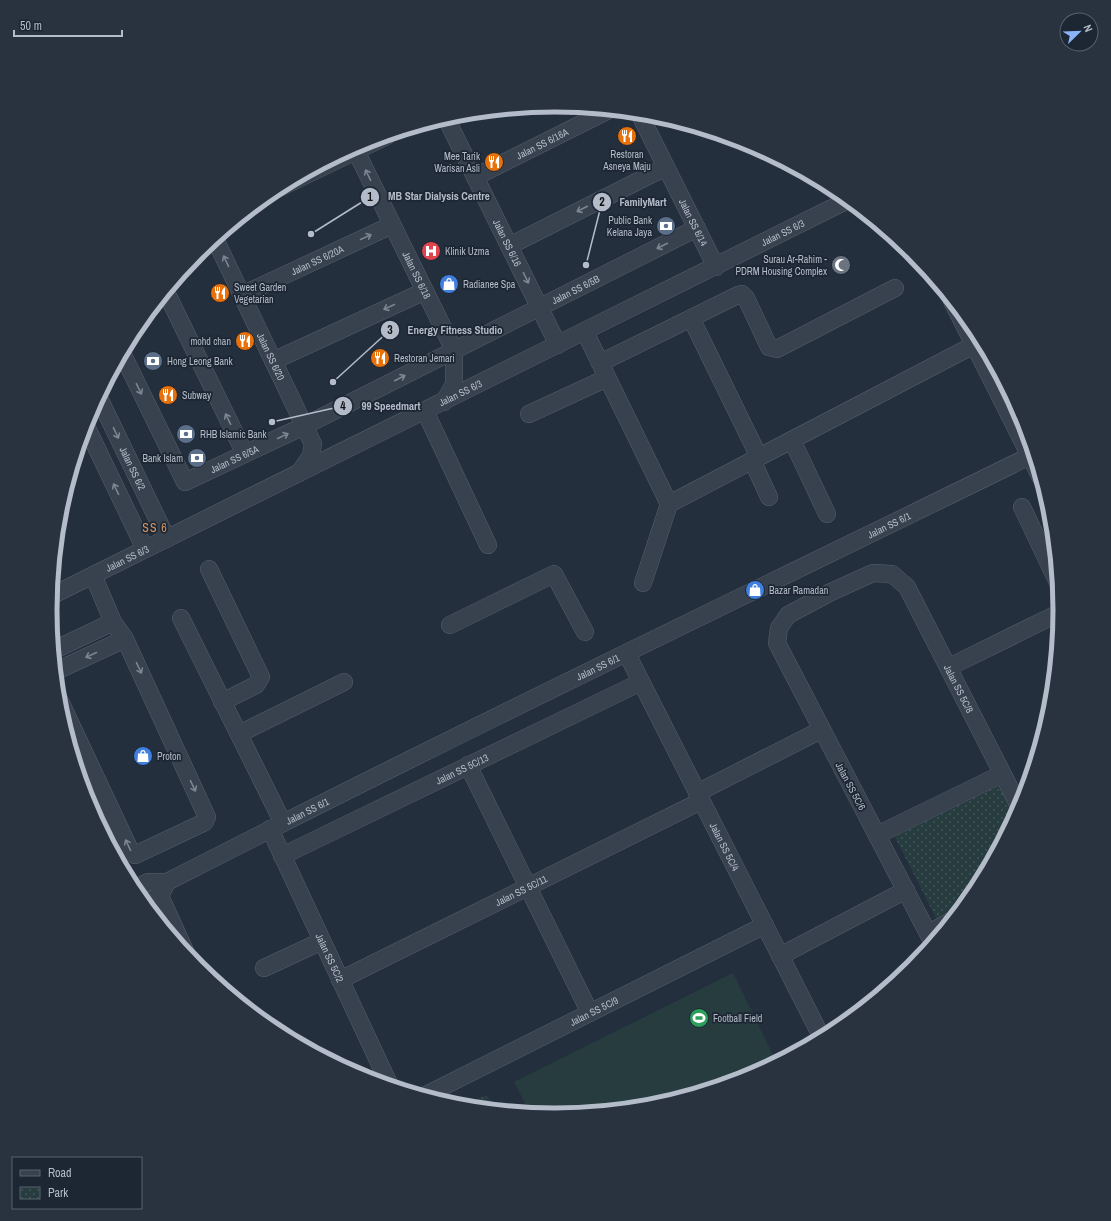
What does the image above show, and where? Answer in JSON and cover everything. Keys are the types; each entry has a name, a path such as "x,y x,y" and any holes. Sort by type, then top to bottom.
{"street":[{"name":"Jalan SS 6/16A","path":"476,177 601,114"},
{"name":"Jalan SS 6/14","path":"643,120 716,267"},
{"name":"Jalan SS 6/16","path":"449,124 558,345"},
{"name":"Jalan SS 6/18","path":"357,153 454,350 454,384 444,402"},
{"path":"510,246 666,167"},
{"name":"Jalan SS 6/3","path":"58,593 716,267 842,203"},
{"name":"Jalan SS 6/20A","path":"242,296 392,225"},
{"name":"Jalan SS 6/5B","path":"454,350 541,309 697,228"},
{"name":"Jalan SS 6/20","path":"218,245 313,444 311,456 299,473"},
{"path":"529,414 691,318 742,294 746,298 769,347 777,348 895,288"},
{"path":"273,361 425,291"},
{"path":"168,297 245,454"},
{"path":"691,318 756,458 769,496"},
{"path":"965,327 1029,455"},
{"path":"585,332 669,504"},
{"path":"643,583 669,504 974,345"},
{"name":"Jalan SS 6/5A","path":"125,360 185,482 304,426 454,350"},
{"name":"Jalan SS 6/2","path":"102,404 167,538"},
{"path":"425,411 488,544"},
{"path":"90,434 145,549"},
{"path":"792,440 827,514"},
{"name":"Jalan SS 6/1","path":"140,886 148,882 157,894 276,826 1030,456"},
{"path":"1022,507 1052,571"},
{"path":"209,569 261,676 256,685 222,702"},
{"name":"Jalan SS 5C/8","path":"779,628 788,615 831,592 873,573 892,574 907,587 1016,801"},
{"path":"450,624 554,574 585,632"},
{"path":"70,723 131,852 136,855 206,822 207,817 125,639 113,622 93,575"},
{"path":"948,667 1054,615"},
{"name":"Jalan SS 5C/2","path":"181,618 238,734 276,826 282,856 387,1080"},
{"path":"58,648 113,622"},
{"name":"Jalan SS 5C/6","path":"779,628 777,643 821,730 878,835 931,938"},
{"path":"60,668 125,639"},
{"name":"Jalan SS 5C/4","path":"627,654 819,1033"},
{"path":"238,734 344,682"},
{"name":"Jalan SS 5C/13","path":"282,856 641,682"},
{"name":"Jalan SS 5C/11","path":"340,980 528,886 700,797 821,730"},
{"path":"468,765 590,1013"},
{"path":"878,835 1002,774"},
{"path":"780,956 906,890"},
{"path":"157,894 164,919"},
{"name":"Jalan SS 5C/9","path":"430,1093 765,925"},
{"path":"264,968 322,941"}],"green space":[{"path":"998,783 1012,810 1003,831 970,887 950,916 938,922 894,835"},
{"name":"Football Field","path":"733,973 775,1059 716,1083 685,1092 621,1105 588,1108 527,1108 514,1082"},
{"path":"487,1095 492,1105 490,1105 472,1102"}],"place":[{"name":"Restoran Asneya Maju","path":"627,136"},
{"name":"Mee Tarik Warisan Asli","path":"494,162"},
{"name":"Public Bank Kelana Jaya","path":"666,226"},
{"name":"MB Star Dialysis Centre","path":"311,234"},
{"name":"Klinik Uzma","path":"431,251"},
{"name":"FamilyMart","path":"586,265"},
{"name":"Surau Ar-Rahim - PDRM Housing Complex","path":"841,265"},
{"name":"Radianee Spa","path":"449,284"},
{"name":"Sweet Garden Vegetarian","path":"220,293"},
{"name":"mohd chan","path":"245,341"},
{"name":"Restoran Jemari","path":"380,358"},
{"name":"Hong Leong Bank","path":"153,361"},
{"name":"Energy Fitness Studio","path":"333,382"},
{"name":"Subway","path":"168,395"},
{"name":"99 Speedmart","path":"272,422"},
{"name":"RHB Islamic Bank","path":"186,434"},
{"name":"Bank Islam","path":"197,458"},
{"name":"Bazar Ramadan","path":"755,590"},
{"name":"Proton","path":"143,756"},
{"name":"Football Field","path":"699,1018"}],"district":[{"name":"SS 6","path":"155,528"}]}
